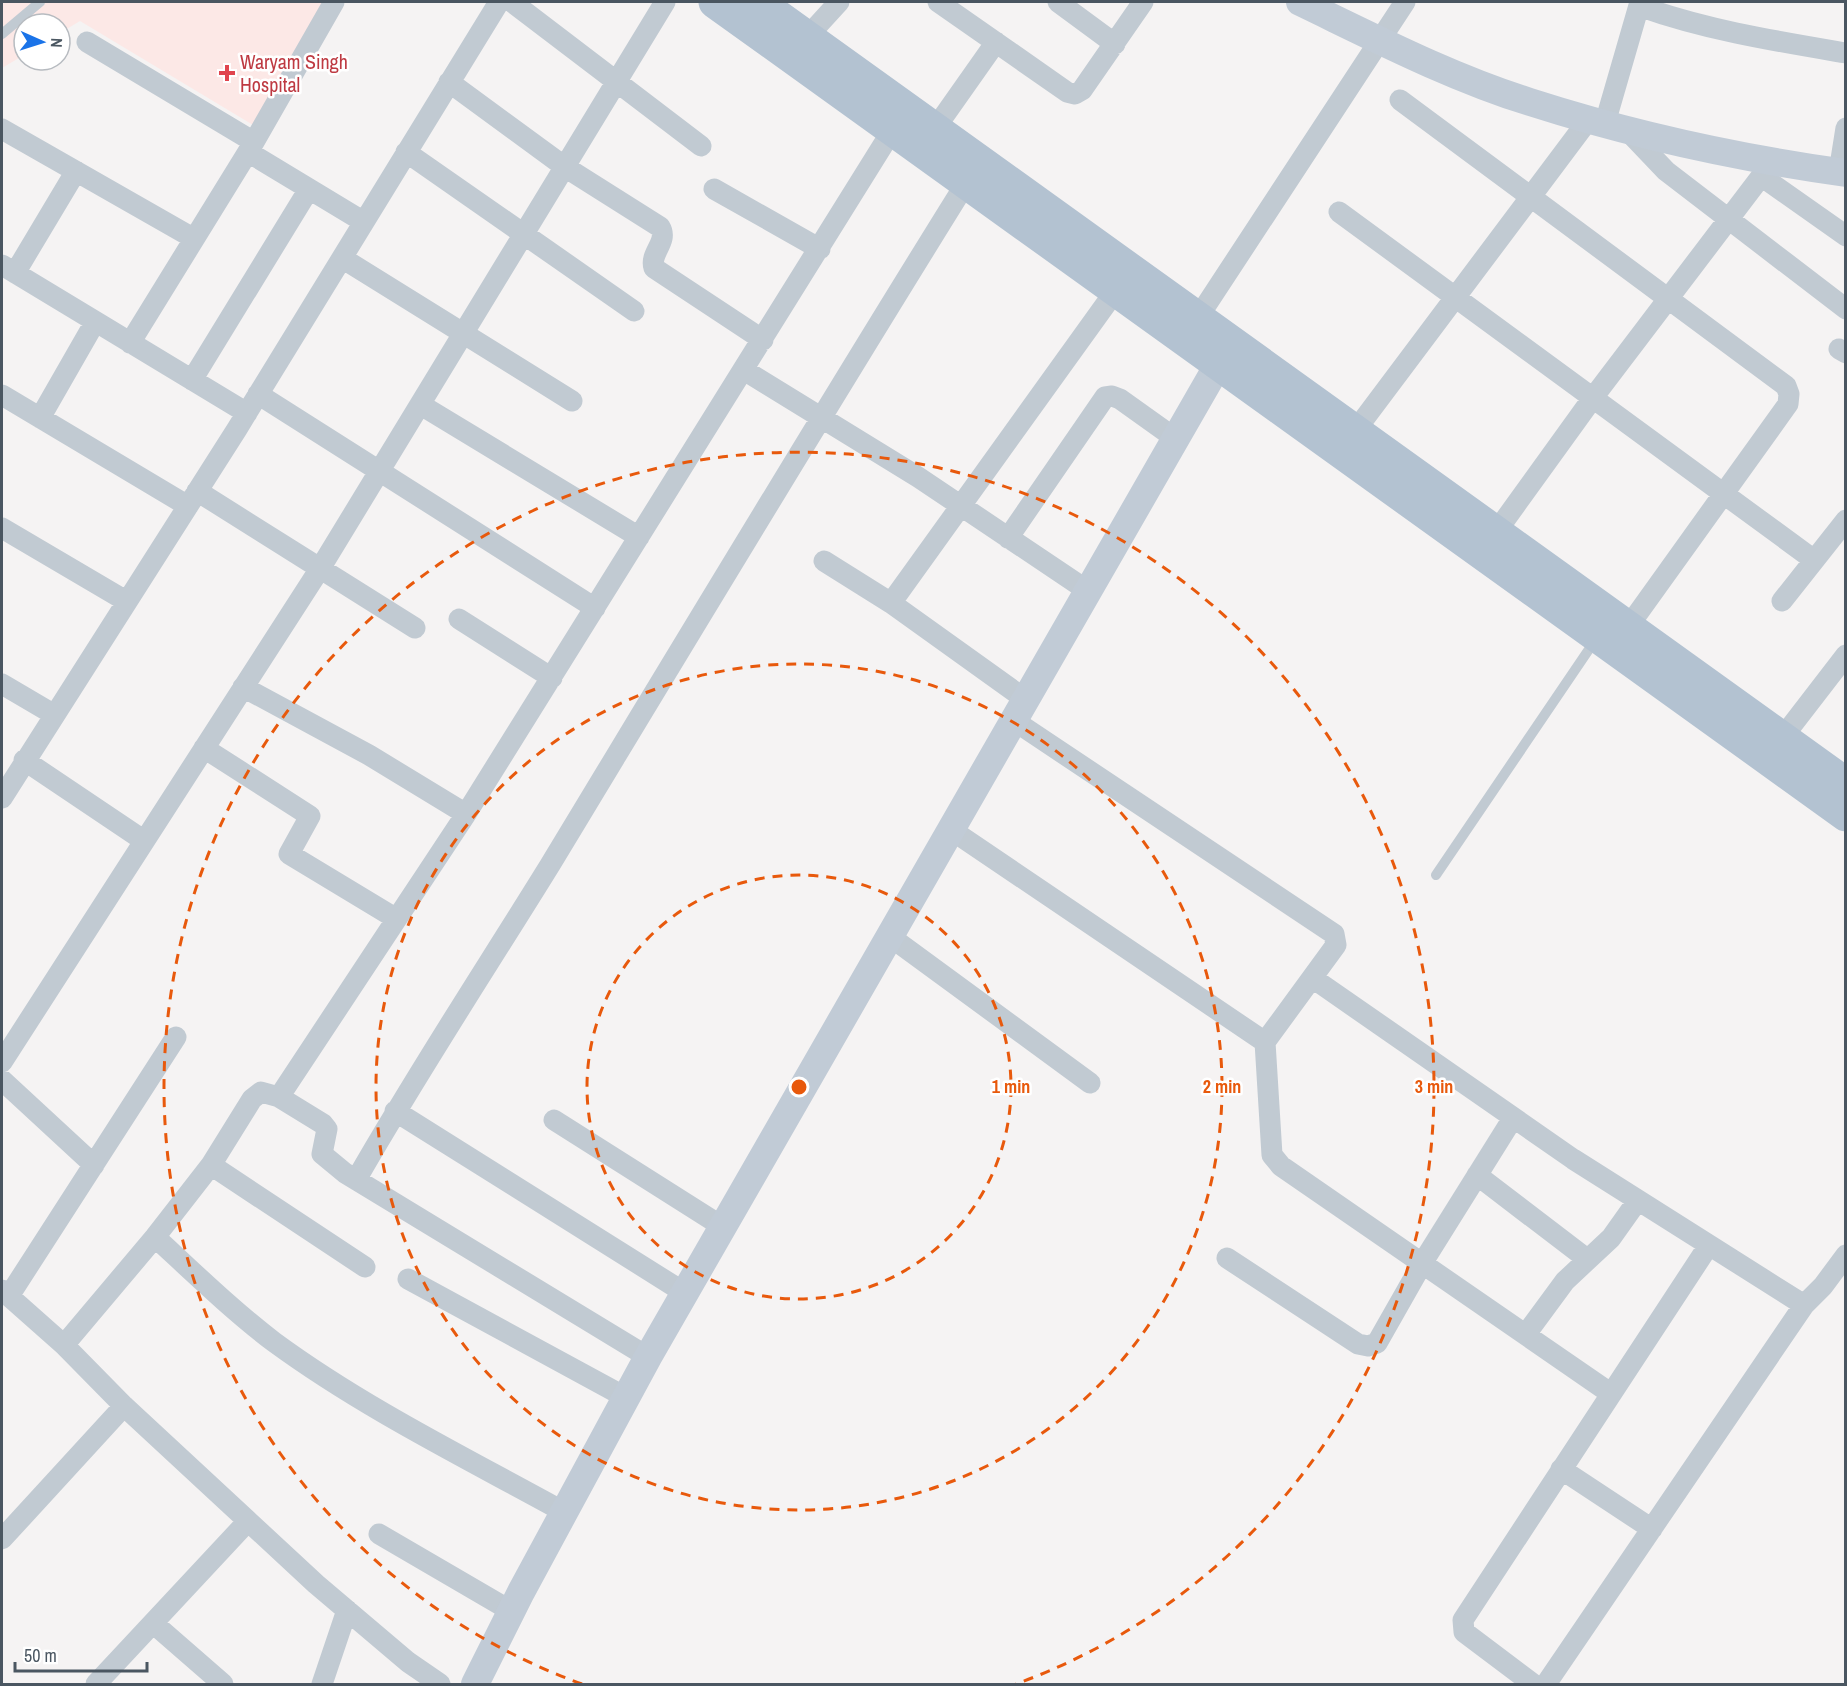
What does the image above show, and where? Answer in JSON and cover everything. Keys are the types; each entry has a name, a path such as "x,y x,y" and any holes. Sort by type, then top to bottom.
{"main road":[{"path":"715,2 1116,290 1355,431 1845,784"},
{"path":"758,2 1197,319 1225,353 1597,637 1845,815"}],"street":[{"path":"130,343 251,147 334,2"},
{"path":"2,798 53,714 247,413 499,2"},
{"path":"512,2 701,146"},
{"path":"2,1062 321,567 665,2"},
{"path":"807,37 839,2"},
{"path":"938,2 1066,92 1075,94 1082,90 1143,2"},
{"path":"1058,2 1116,44"},
{"path":"1300,2 1431,65 1529,102 1767,169 1842,173 1845,128"},
{"path":"1197,319 1405,2"},
{"path":"1355,431 1530,198 1607,124 1639,4 1678,20 1743,36 1845,53"},
{"path":"87,42 251,147 309,189 364,222"},
{"path":"934,130 996,42"},
{"path":"449,82 565,167 660,227 662,240 653,257 654,268 763,340"},
{"path":"1400,100 1786,386 1789,394 1788,404 1628,627"},
{"path":"1607,124 1845,309"},
{"path":"2,129 193,238"},
{"path":"279,1097 395,918 466,814 893,129"},
{"path":"406,152 634,311"},
{"path":"1496,532 1592,399 1767,169"},
{"path":"1767,169 1845,236"},
{"path":"76,171 8,269 247,413"},
{"path":"356,1180 395,1111 548,868 821,416 966,183"},
{"path":"192,380 309,189"},
{"path":"714,189 820,249"},
{"path":"1339,212 1814,560"},
{"path":"342,258 572,401"},
{"path":"891,603 1116,290"},
{"path":"40,418 95,322"},
{"path":"475,1684 511,1611 648,1357 888,935 1225,353"},
{"path":"744,370 821,416 1088,591"},
{"path":"258,394 379,473 595,608"},
{"path":"2,395 40,418 321,567 415,628"},
{"path":"1008,537 1105,397 1112,396 1120,399 1176,439"},
{"path":"421,405 639,537"},
{"path":"1782,601 1845,520"},
{"path":"2,528 126,601"},
{"path":"824,561 891,603 1019,710 1334,934 1336,945 1314,979 1265,1042 1272,1155 1281,1166 1610,1393"},
{"path":"459,619 552,678"},
{"path":"1782,738 1845,655"},
{"path":"2,684 53,714"},
{"path":"243,687 369,755 466,814"},
{"path":"204,748 310,816 289,854 395,918"},
{"path":"24,760 143,840"},
{"path":"950,829 1265,1042"},
{"path":"888,935 1090,1083"},
{"path":"1314,979 1514,1118 1804,1305"},
{"path":"176,1037 94,1165 5,1293 64,1345 124,1406 248,1521 347,1610 408,1662 440,1684"},
{"path":"2,1080 94,1165"},
{"path":"64,1345 155,1237 211,1164 256,1094 267,1093 279,1097 322,1124 327,1129 322,1154 356,1180 648,1357"},
{"path":"395,1111 685,1293"},
{"path":"1227,1258 1358,1344 1368,1346 1377,1343 1423,1262 1514,1118"},
{"path":"554,1120 723,1227"},
{"path":"211,1164 365,1267"},
{"path":"1477,1175 1587,1259"},
{"path":"1526,1334 1565,1281 1611,1238 1638,1200"},
{"path":"155,1237 217,1295 273,1341 339,1386 564,1512"},
{"path":"1709,1245 1463,1620 1461,1626 1464,1632 1548,1683 1804,1305 1823,1286 1845,1255"},
{"path":"408,1279 627,1398"},
{"path":"2,1539 124,1406"},
{"path":"1561,1469 1652,1529"},
{"path":"96,1684 248,1521"},
{"path":"379,1534 511,1611"},
{"path":"322,1684 347,1610"},
{"path":"153,1623 222,1684"}],"lane":[{"path":"2,34 40,2"},
{"path":"1436,875 1597,637"}],"shaded area":[{"name":"Waryam Singh Hospital","path":"2,2 336,2 253,125 80,21 72,26 72,12 12,12 12,62 2,68"}],"place":[{"name":"Waryam Singh Hospital","path":"227,73"}]}
